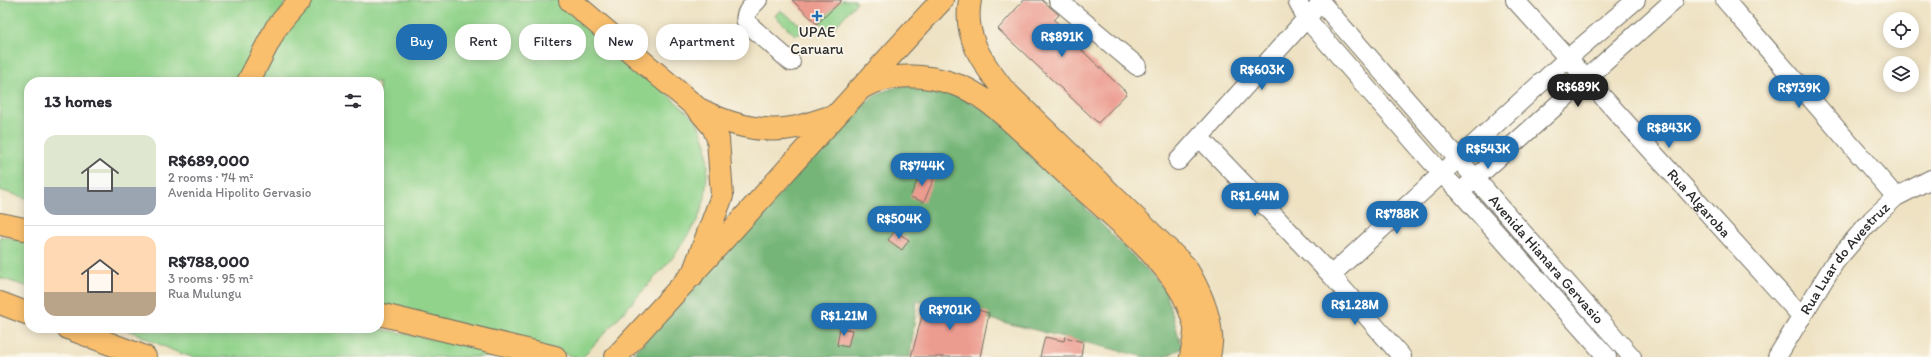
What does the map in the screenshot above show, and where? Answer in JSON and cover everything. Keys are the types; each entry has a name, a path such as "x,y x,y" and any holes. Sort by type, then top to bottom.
{"main road":[{"path":"251,77 276,28 300,0"},
{"path":"570,0 696,107 713,127 718,139 722,196 692,276"},
{"path":"616,357 692,276 858,90 942,0"},
{"path":"970,0 968,20 971,38 983,63 1004,89 1185,266 1196,284 1205,308 1211,336 1209,357"},
{"path":"858,90 872,81 901,76 927,77 961,86 994,107 1139,242 1167,273 1182,294 1195,327 1190,357"},
{"path":"696,107 722,121 753,128 768,129 797,127 836,115"},
{"path":"0,224 24,229"},
{"path":"0,303 24,312"},
{"path":"384,315 555,357"},
{"path":"82,333 145,357"},
{"path":"105,341 120,357"}],"street":[{"path":"758,0 746,13 744,17 746,22 791,62"},
{"path":"1058,0 1137,66"},
{"name":"Avenida Hianara Gervasio","path":"1296,0 1306,18 1442,174 1460,192 1607,357"},
{"name":"Rua Algaroba","path":"1515,0 1586,81 1802,317"},
{"path":"1331,275 1567,59 1636,0"},
{"path":"1460,192 1586,81 1674,0"},
{"path":"1725,0 1896,198"},
{"path":"1178,161 1321,1"},
{"name":"Avenida Hianara Gervasio","path":"1321,1 1632,357"},
{"path":"1200,138 1331,275 1402,357"},
{"name":"Rua Luar do Avestruz","path":"1777,357 1835,262 1872,219 1896,198 1931,179"}],"green space":[{"path":"0,0 282,0 285,4 247,77 24,77 24,197 0,190"},
{"path":"307,0 562,0 594,29 594,60 629,60 697,121 706,144 708,165 705,198 698,219 675,255 583,357 576,357 384,306 384,77 256,77"},
{"path":"842,0 855,0 857,2 829,34 820,21"},
{"path":"780,10 802,26 803,33 795,35 775,16"},
{"path":"931,83 994,114 1165,289 1182,348 1165,357 1145,357 917,301 910,357 630,357 851,116 878,93 897,87"},
{"path":"0,236 24,242 24,285 0,278"},
{"path":"384,330 519,357 192,357 174,351 135,333 384,333"}],"building":[{"name":"UPAE Caruaru","path":"792,0 842,0 817,24"},
{"path":"1024,0 1042,0 1059,15 1054,20 1074,37 1071,40 1127,93 1098,123 998,29"},
{"path":"921,172 934,178 924,202 910,197"},
{"path":"895,231 909,240 902,250 888,240"},
{"path":"927,297 989,313 980,357 911,357"},
{"path":"840,328 852,330 848,347 837,345"},
{"path":"1045,337 1064,341 1065,337 1083,342 1081,357 1040,357"}],"place":[{"name":"UPAE Caruaru","path":"817,16"}]}
